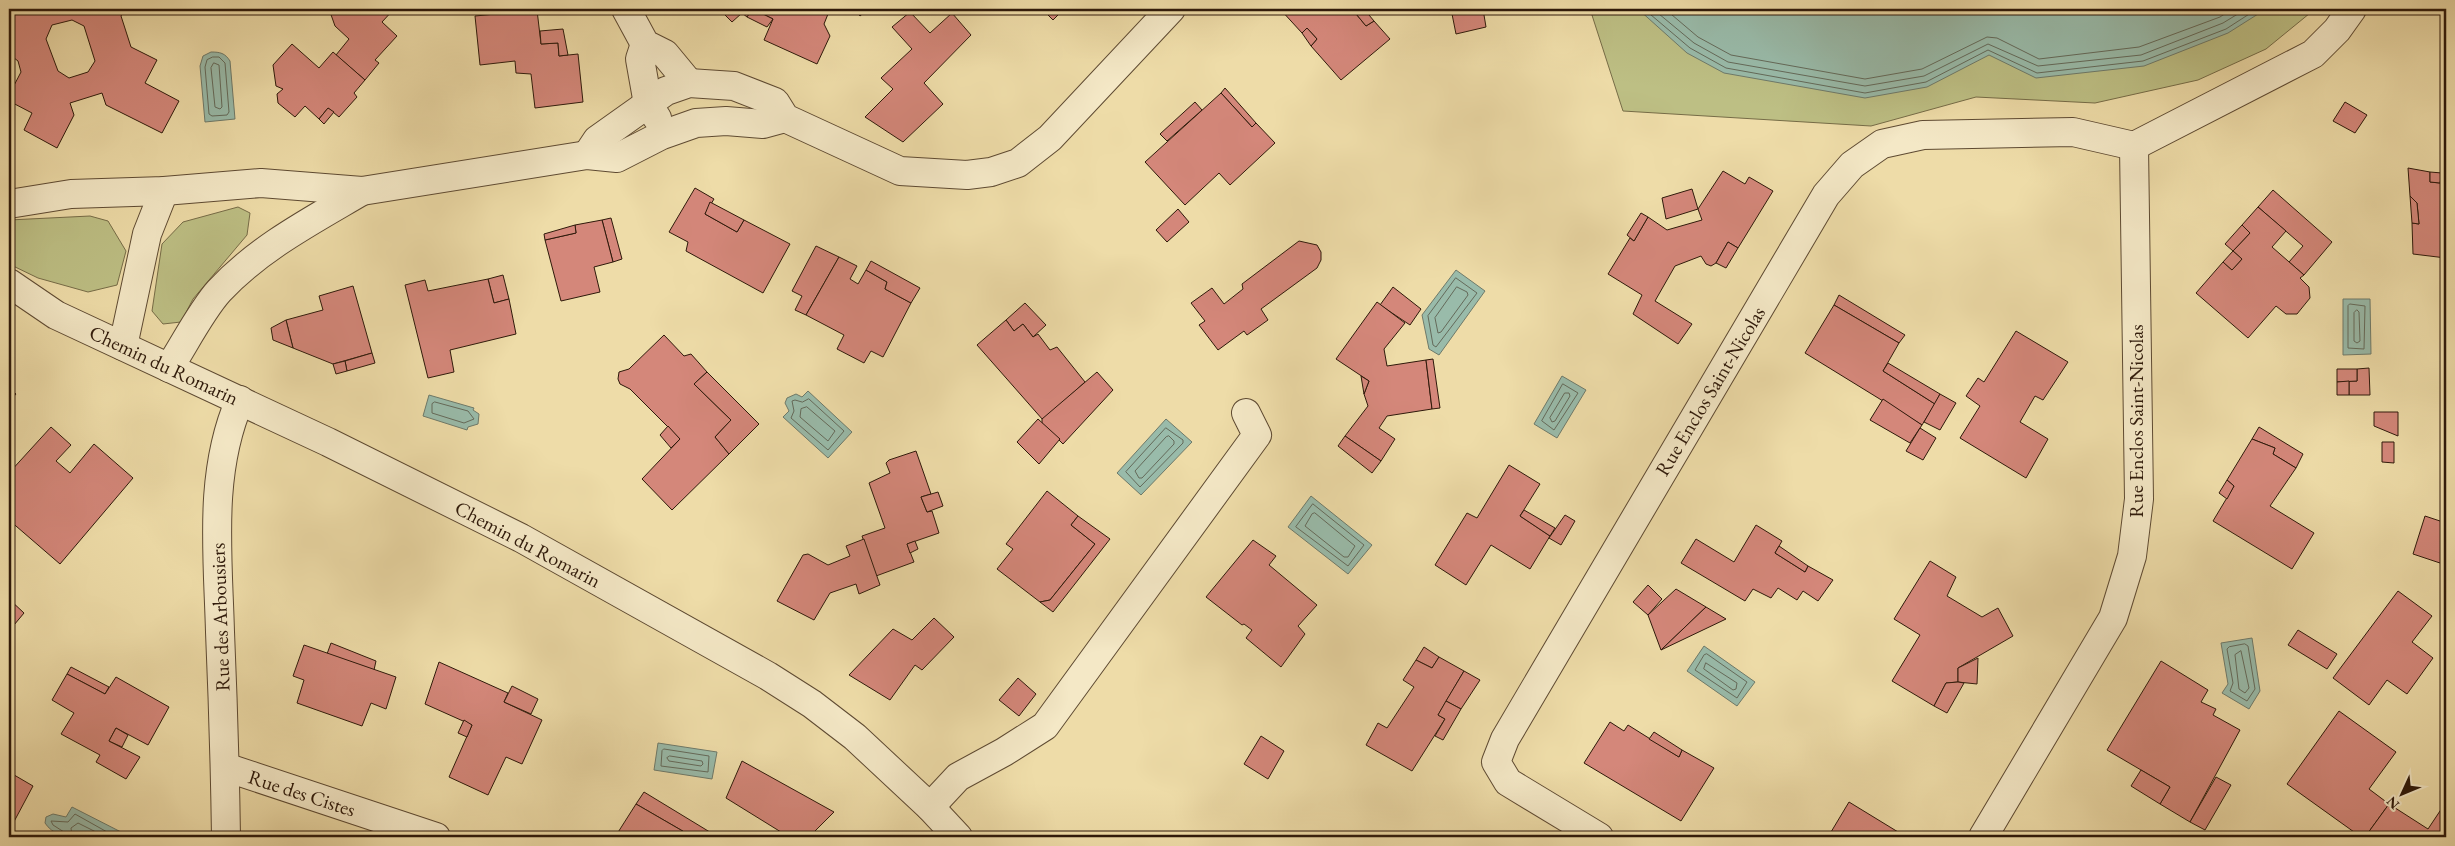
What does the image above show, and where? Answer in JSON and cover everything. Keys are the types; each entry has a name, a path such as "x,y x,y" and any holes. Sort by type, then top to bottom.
{"street":[{"path":"626,9 645,44 665,54 689,83 691,103 679,129"},
{"path":"587,155 597,140 666,91 689,83 734,86 775,102 785,118 900,172 967,175 991,172 1018,163 1050,138 1171,9"},
{"path":"2134,146 2313,54 2337,30 2352,9"},
{"path":"645,44 640,59 648,104 656,118 679,129"},
{"path":"9,204 71,194 164,191 261,183 362,191 587,155 618,158 696,123 726,121 763,124 785,118"},
{"name":"Rue Enclos Saint-Nicolas","path":"1599,837 1508,782 1496,762 1505,739 1826,195 1852,165 1882,144 1923,135 2074,132 2134,146 2139,499 2132,556 2113,618 1984,837"},
{"path":"123,346 146,234 164,191"},
{"path":"169,368 218,293 247,263 285,236 362,191"},
{"name":"Chemin du Romarin","path":"9,283 56,315 328,442 521,538 768,676 812,704 855,737 930,807 958,837"},
{"name":"Chemin du Romarin","path":"9,308 56,315"},
{"name":"Rue des Arbousiers","path":"226,837 217,523 221,465 229,424 240,400"},
{"path":"930,807 958,777 1004,752 1045,726 1257,435 1246,413"},
{"name":"Rue des Cistes","path":"225,768 436,837"}],"green space":[{"path":"1590,9 2315,9 2266,49 2198,80 2095,103 1976,97 1871,126 1623,111"},
{"path":"238,207 250,213 247,235 193,299 181,322 163,324 152,311 162,244 183,222"},
{"path":"90,216 108,221 126,251 117,285 88,292 38,278 9,264 9,220"}],"water":[{"path":"1638,9 2266,9 2228,33 2144,66 2036,78 1989,55 1927,87 1865,98 1724,73 1687,53"},
{"path":"211,52 222,54 230,61 235,119 205,122 200,66 203,56"},
{"path":"1456,270 1485,291 1439,355 1429,349 1422,315"},
{"path":"2343,299 2370,299 2371,354 2343,355"},
{"path":"1562,376 1586,390 1557,438 1534,424"},
{"path":"808,391 852,432 828,458 783,417 789,411 785,403 787,398 796,394 802,397"},
{"path":"429,395 474,408 473,410 479,414 478,424 468,427 467,430 423,416"},
{"path":"1166,419 1192,442 1141,495 1117,473"},
{"path":"1311,496 1372,545 1348,574 1288,527"},
{"path":"2252,638 2260,691 2249,709 2222,693 2228,684 2221,643"},
{"path":"1704,646 1755,682 1737,706 1687,671"},
{"path":"658,743 717,752 712,779 654,770"},
{"path":"72,807 123,833 120,837 69,837 51,830 45,823 46,817 53,814 66,817"}],"building":[{"path":"9,9 125,9 121,16 131,47 157,60 145,83 179,101 162,133 106,105 102,93 70,103 74,115 57,148 24,130 32,113 9,101 9,95 21,72 18,61 9,54","holes":["72,20 84,26 95,61 88,72 69,78 58,71 46,39 52,25"]},
{"path":"329,9 394,9 382,22 397,36 375,60 379,63 365,80 336,55 349,39 335,26"},
{"path":"719,9 753,9 747,17 742,13 732,22"},
{"path":"753,9 830,9 824,24 830,36 817,64 764,40 773,19"},
{"path":"753,9 773,19 767,27 747,17"},
{"path":"854,9 868,9 860,16"},
{"path":"1042,9 1064,9 1053,20"},
{"path":"1280,9 1352,9 1366,26 1374,21 1390,39 1341,80 1311,46 1317,39 1307,28 1302,33"},
{"path":"1352,9 1364,9 1374,21 1366,26"},
{"path":"1451,9 1483,9 1486,27 1456,34"},
{"path":"537,10 541,44 558,43 559,56 578,54 583,102 535,108 531,74 516,73 515,61 480,65 475,16"},
{"path":"910,12 930,33 952,13 971,35 924,83 943,104 903,142 865,117 893,89 881,78 912,49 892,27"},
{"path":"1307,28 1317,39 1311,46 1302,33"},
{"path":"563,29 568,55 559,56 558,43 541,44 540,31"},
{"path":"292,44 319,68 333,52 365,80 354,93 357,97 339,117 328,108 319,119 305,106 295,117 278,103 277,94 283,89 276,86 273,65"},
{"path":"1225,88 1256,123 1252,127 1221,93"},
{"path":"1221,93 1252,127 1256,123 1275,143 1230,185 1219,173 1185,205 1145,162"},
{"path":"1195,102 1202,110 1167,141 1160,134"},
{"path":"2345,102 2367,115 2355,133 2333,121"},
{"path":"328,108 334,112 324,124 319,119"},
{"path":"2443,162 2446,162 2446,258 2413,254 2412,223 2419,224 2417,203 2410,196 2408,168 2430,172 2430,182 2440,183"},
{"path":"1723,171 1745,184 1749,177 1773,191 1738,248 1728,242 1716,263 1711,266 1706,264 1701,256 1675,266 1655,301 1692,324 1678,344 1633,314 1642,295 1608,274 1630,238 1634,241 1648,217 1667,230 1702,220 1698,209"},
{"path":"2430,172 2442,173 2440,183 2430,182"},
{"path":"695,188 714,199 705,214 737,232 744,220 790,244 763,293 686,251 688,242 669,232"},
{"path":"1692,189 1698,209 1666,219 1662,198"},
{"path":"2273,190 2332,242 2304,275 2289,262 2303,246 2258,207"},
{"path":"2410,196 2417,203 2419,224 2412,223"},
{"path":"710,202 744,220 737,232 705,214"},
{"path":"2258,207 2286,231 2272,247 2304,275 2300,278 2309,287 2310,298 2297,314 2286,314 2276,306 2248,338 2196,293 2223,262 2232,270 2242,259 2233,251 2250,233 2242,225"},
{"path":"1178,209 1189,222 1167,242 1156,230"},
{"path":"1641,213 1648,217 1634,241 1627,235"},
{"path":"611,218 622,259 613,262 602,220"},
{"path":"602,220 613,262 594,267 600,292 561,301 545,240 576,233 575,225"},
{"path":"575,225 576,233 545,240 544,234"},
{"path":"2242,225 2250,233 2233,251 2225,244"},
{"path":"1299,241 1317,245 1321,252 1321,260 1317,268 1261,309 1268,320 1247,335 1244,331 1218,350 1199,325 1205,321 1191,303 1212,288 1224,304 1243,289 1242,284"},
{"path":"1728,242 1738,248 1726,268 1716,263"},
{"path":"816,246 839,257 806,315 795,310 802,296 792,291"},
{"path":"2233,251 2242,259 2232,270 2223,262"},
{"path":"839,257 857,266 850,279 858,284 866,270 887,282 885,289 911,303 883,357 871,351 864,363 837,349 844,335 806,315"},
{"path":"871,261 920,288 911,303 885,289 887,282 866,270"},
{"path":"503,275 509,299 494,303 488,279"},
{"path":"488,279 494,303 509,299 516,334 450,350 454,372 428,378 405,285 425,280 428,291"},
{"path":"353,286 372,353 333,364 293,348 286,320 323,310 319,296"},
{"path":"1393,287 1421,309 1410,325 1380,305"},
{"path":"1839,295 1905,335 1899,343 1834,305"},
{"path":"1377,302 1405,323 1384,349 1387,366 1426,360 1432,409 1387,416 1379,428 1395,439 1381,461 1345,436 1368,406 1364,394 1369,381 1336,359"},
{"path":"1025,303 1046,325 1033,337 1023,324 1014,331 1006,320"},
{"path":"1834,305 1899,343 1883,371 1935,404 1922,425 1805,353"},
{"path":"286,320 293,348 273,340 271,328"},
{"path":"1006,320 1014,331 1023,324 1033,337 1038,334 1050,350 1057,347 1085,382 1043,420 977,345"},
{"path":"2016,331 2068,362 2043,400 2035,396 2020,422 2048,439 2026,478 1960,438 1980,406 1966,396 1978,378 1984,382"},
{"path":"664,335 684,356 691,354 707,372 694,384 731,420 715,437 729,454 672,510 642,479 680,439 630,389 620,384 618,379 619,372 629,369"},
{"path":"372,353 375,363 347,371 345,361"},
{"path":"1433,359 1440,408 1432,409 1426,360"},
{"path":"345,361 347,371 336,374 333,364"},
{"path":"1888,363 1940,394 1935,404 1883,371"},
{"path":"2369,368 2370,395 2349,395 2349,381 2357,381 2357,369"},
{"path":"2337,369 2357,369 2357,381 2337,382"},
{"path":"707,372 759,424 729,454 715,437 731,420 694,384"},
{"path":"1097,372 1113,390 1063,444 1042,423 1042,419"},
{"path":"1361,376 1369,381 1364,394"},
{"path":"2349,381 2349,395 2337,395 2337,382"},
{"path":"9,387 16,394 9,402"},
{"path":"1940,394 1956,403 1940,430 1924,422"},
{"path":"1883,399 1922,425 1910,443 1870,420"},
{"path":"2374,412 2398,412 2398,436 2374,426"},
{"path":"1038,419 1060,439 1039,464 1017,442"},
{"path":"668,426 680,439 671,448 660,435"},
{"path":"51,427 71,445 56,461 70,473 94,444 133,478 60,564 9,520 9,473"},
{"path":"2259,427 2303,454 2296,468 2273,454 2275,448 2252,439"},
{"path":"1920,428 1936,438 1923,460 1906,451"},
{"path":"1345,436 1381,461 1372,473 1338,446"},
{"path":"2252,439 2275,448 2273,454 2296,468 2270,506 2314,533 2292,569 2213,521 2234,486 2227,480"},
{"path":"2382,442 2394,442 2394,463 2382,462"},
{"path":"916,451 931,494 921,497 927,512 932,511 939,533 907,544 914,562 876,576 862,536 885,528 869,483 890,473 886,463 889,460"},
{"path":"1509,465 1540,484 1520,516 1550,536 1530,569 1491,545 1466,585 1435,565 1467,513 1477,518"},
{"path":"2227,480 2234,486 2227,499 2219,493"},
{"path":"1047,491 1078,516 1071,525 1095,544 1050,600 1040,602 997,569 1013,549 1006,544"},
{"path":"938,492 943,506 927,512 921,497"},
{"path":"1524,510 1555,528 1550,536 1520,516"},
{"path":"1565,515 1575,521 1561,545 1549,538"},
{"path":"1078,516 1110,539 1053,612 1040,602 1050,600 1095,544 1071,525"},
{"path":"2425,516 2446,523 2446,565 2413,554"},
{"path":"1756,525 1782,541 1775,553 1805,572 1808,566 1833,580 1818,601 1803,591 1797,600 1778,588 1771,598 1753,589 1745,601 1681,563 1696,539 1734,562"},
{"path":"864,539 880,585 859,594 856,584 830,593 814,620 777,601 803,555 808,554 828,565 850,556 846,546"},
{"path":"1253,540 1276,556 1269,565 1317,605 1298,626 1305,634 1281,667 1246,638 1252,630 1244,624 1242,625 1206,597"},
{"path":"915,541 918,549 910,553 907,544"},
{"path":"1779,546 1808,566 1805,572 1775,553"},
{"path":"1930,561 1956,577 1947,596 1982,617 1998,608 2013,636 1958,668 1958,682 1946,683 1934,706 1892,681 1920,635 1894,619"},
{"path":"1648,585 1662,599 1648,615 1633,602"},
{"path":"1676,589 1706,607 1661,650 1648,615"},
{"path":"2398,591 2432,616 2412,642 2433,658 2407,694 2387,680 2369,705 2333,678"},
{"path":"9,599 24,613 9,631"},
{"path":"1706,607 1726,619 1661,650"},
{"path":"934,618 954,637 922,670 915,665 890,700 849,675 893,629 912,640"},
{"path":"2298,630 2337,654 2327,669 2288,645"},
{"path":"331,643 376,661 374,670 327,654"},
{"path":"304,645 396,677 386,709 371,703 362,726 297,703 304,680 293,676"},
{"path":"1424,647 1439,657 1432,668 1416,660"},
{"path":"1439,657 1464,671 1438,715 1445,719 1412,771 1366,745 1378,723 1387,728 1414,687 1403,680 1416,660 1432,668"},
{"path":"1978,658 1977,684 1958,682 1958,668"},
{"path":"2161,661 2208,690 2201,702 2216,709 2213,715 2240,730 2190,822 2160,804 2170,787 2107,750"},
{"path":"439,662 508,693 504,702 542,720 522,764 506,757 488,795 449,777 472,725 425,704"},
{"path":"71,667 109,687 105,694 67,674"},
{"path":"1464,671 1480,680 1461,709 1446,701"},
{"path":"67,674 105,694 116,677 169,707 148,745 116,728 109,741 140,757 126,779 96,762 100,755 61,734 74,713 52,700"},
{"path":"1018,678 1036,694 1019,716 999,700"},
{"path":"1946,683 1964,683 1947,713 1934,706"},
{"path":"512,686 538,699 531,714 504,702"},
{"path":"1446,701 1461,709 1443,740 1435,736 1445,719 1438,715"},
{"path":"2339,711 2396,752 2369,789 2389,804 2365,837 2361,837 2287,784"},
{"path":"464,720 472,725 467,737 458,733"},
{"path":"1610,722 1624,731 1628,725 1679,757 1682,750 1714,768 1681,821 1584,763"},
{"path":"116,728 128,735 122,747 109,741"},
{"path":"1654,732 1682,750 1679,757 1649,739"},
{"path":"1261,736 1284,751 1268,779 1244,764"},
{"path":"742,761 834,812 809,837 789,837 726,798"},
{"path":"2141,770 2170,787 2160,804 2131,786"},
{"path":"9,772 33,786 9,831"},
{"path":"2216,777 2231,785 2205,830 2190,822"},
{"path":"644,792 718,837 693,837 636,804"},
{"path":"1849,802 1903,835 1901,837 1828,837"},
{"path":"636,804 693,837 615,837"},
{"path":"2389,804 2428,829 2444,805 2446,806 2446,837 2365,837"},
{"path":"9,831 20,837 9,837"}]}
